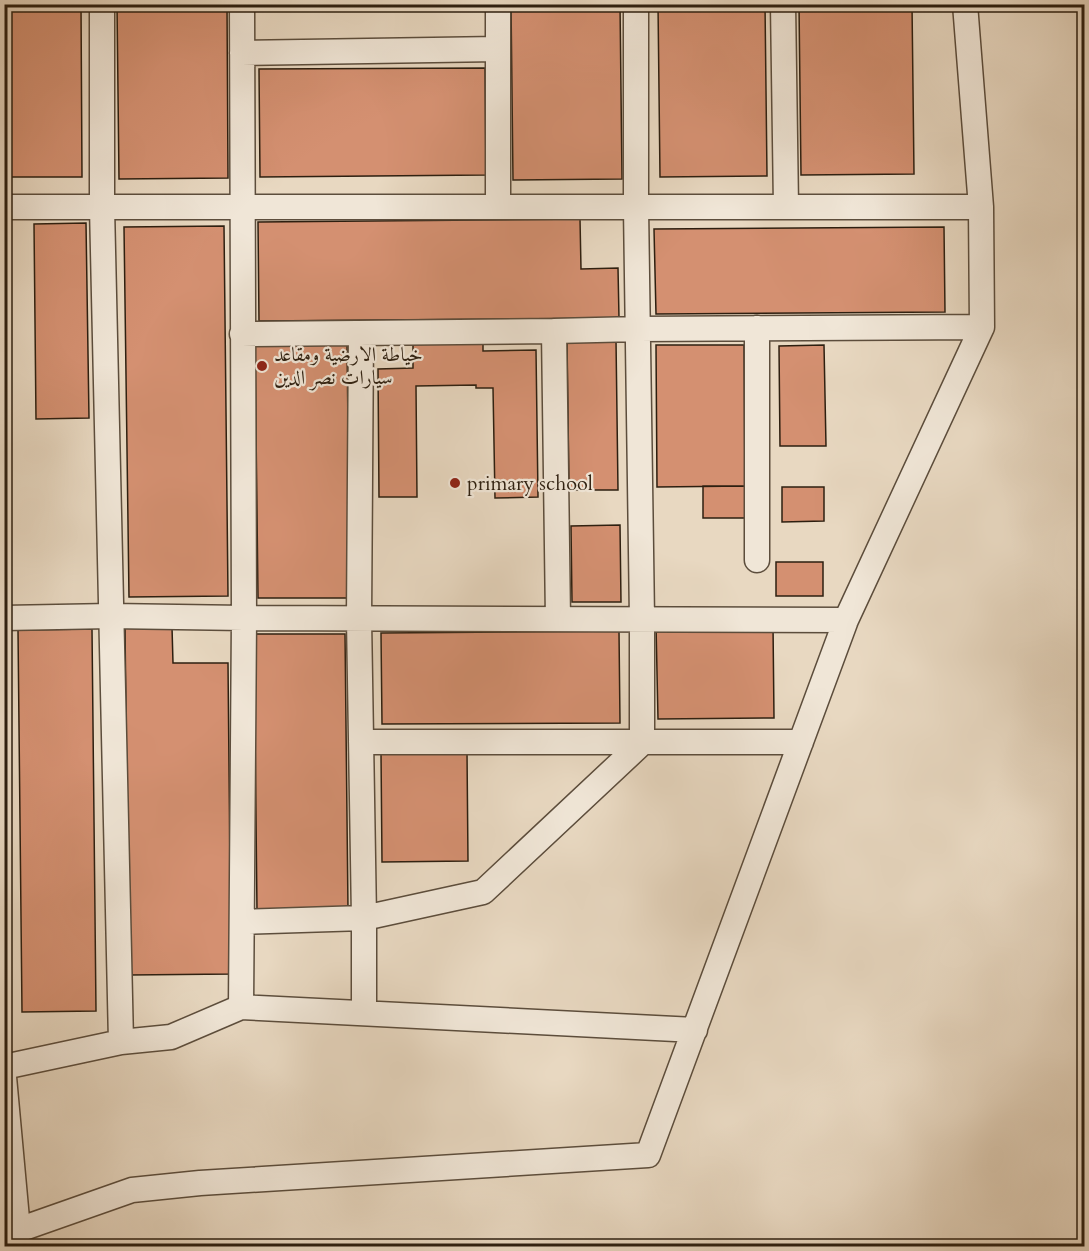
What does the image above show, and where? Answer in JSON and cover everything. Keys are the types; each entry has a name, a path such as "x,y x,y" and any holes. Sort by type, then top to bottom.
{"street":[{"path":"102,4 102,207 121,1042"},
{"path":"241,1007 244,618 242,4"},
{"path":"498,4 498,207"},
{"path":"242,922 364,918 483,892 642,743 636,4"},
{"path":"783,4 786,207"},
{"path":"4,1077 11,1233 132,1190 200,1183 648,1155 846,620 982,327 981,207 965,4"},
{"path":"242,53 498,49"},
{"path":"4,207 981,207"},
{"path":"242,334 982,327"},
{"path":"757,328 757,560"},
{"path":"554,331 558,619"},
{"path":"361,333 359,619 364,1013"},
{"path":"4,618 111,616 846,620"},
{"path":"361,742 801,742"},
{"path":"4,1067 121,1042 171,1037 241,1007 694,1030"}],"building":[{"path":"4,4 81,4 82,177 4,177"},
{"path":"117,4 227,4 228,178 119,179"},
{"path":"511,4 620,4 622,179 513,180"},
{"path":"658,4 765,4 767,176 660,177"},
{"path":"799,4 912,4 914,174 801,175"},
{"path":"485,68 486,175 260,177 259,69"},
{"path":"580,219 581,269 618,268 619,318 259,321 258,222"},
{"path":"86,223 89,418 36,419 34,224"},
{"path":"224,226 228,596 129,597 124,227"},
{"path":"944,227 945,312 656,314 654,229"},
{"path":"567,340 616,340 618,490 569,490"},
{"path":"347,344 350,598 258,598 255,345"},
{"path":"413,344 483,344 483,351 536,350 538,497 495,498 493,388 476,388 476,385 416,386 417,497 379,497 378,369 413,368"},
{"path":"656,345 744,345 745,486 657,487"},
{"path":"824,345 826,446 780,446 779,346"},
{"path":"703,486 745,486 746,518 703,518"},
{"path":"782,487 824,487 824,521 782,522"},
{"path":"620,525 621,602 572,602 571,526"},
{"path":"776,562 823,562 823,596 776,596"},
{"path":"656,625 773,625 774,718 658,719"},
{"path":"172,627 173,663 228,663 231,974 129,975 125,628"},
{"path":"92,629 96,1011 22,1012 18,630"},
{"path":"619,631 620,723 382,724 381,633"},
{"path":"254,634 345,634 348,910 257,911"},
{"path":"467,752 468,861 382,862 381,753"}],"place":[{"name":"خياطة الارضية ومقاعد سيارات نصر الدين","path":"262,366"},
{"name":"primary school","path":"455,483"}]}
